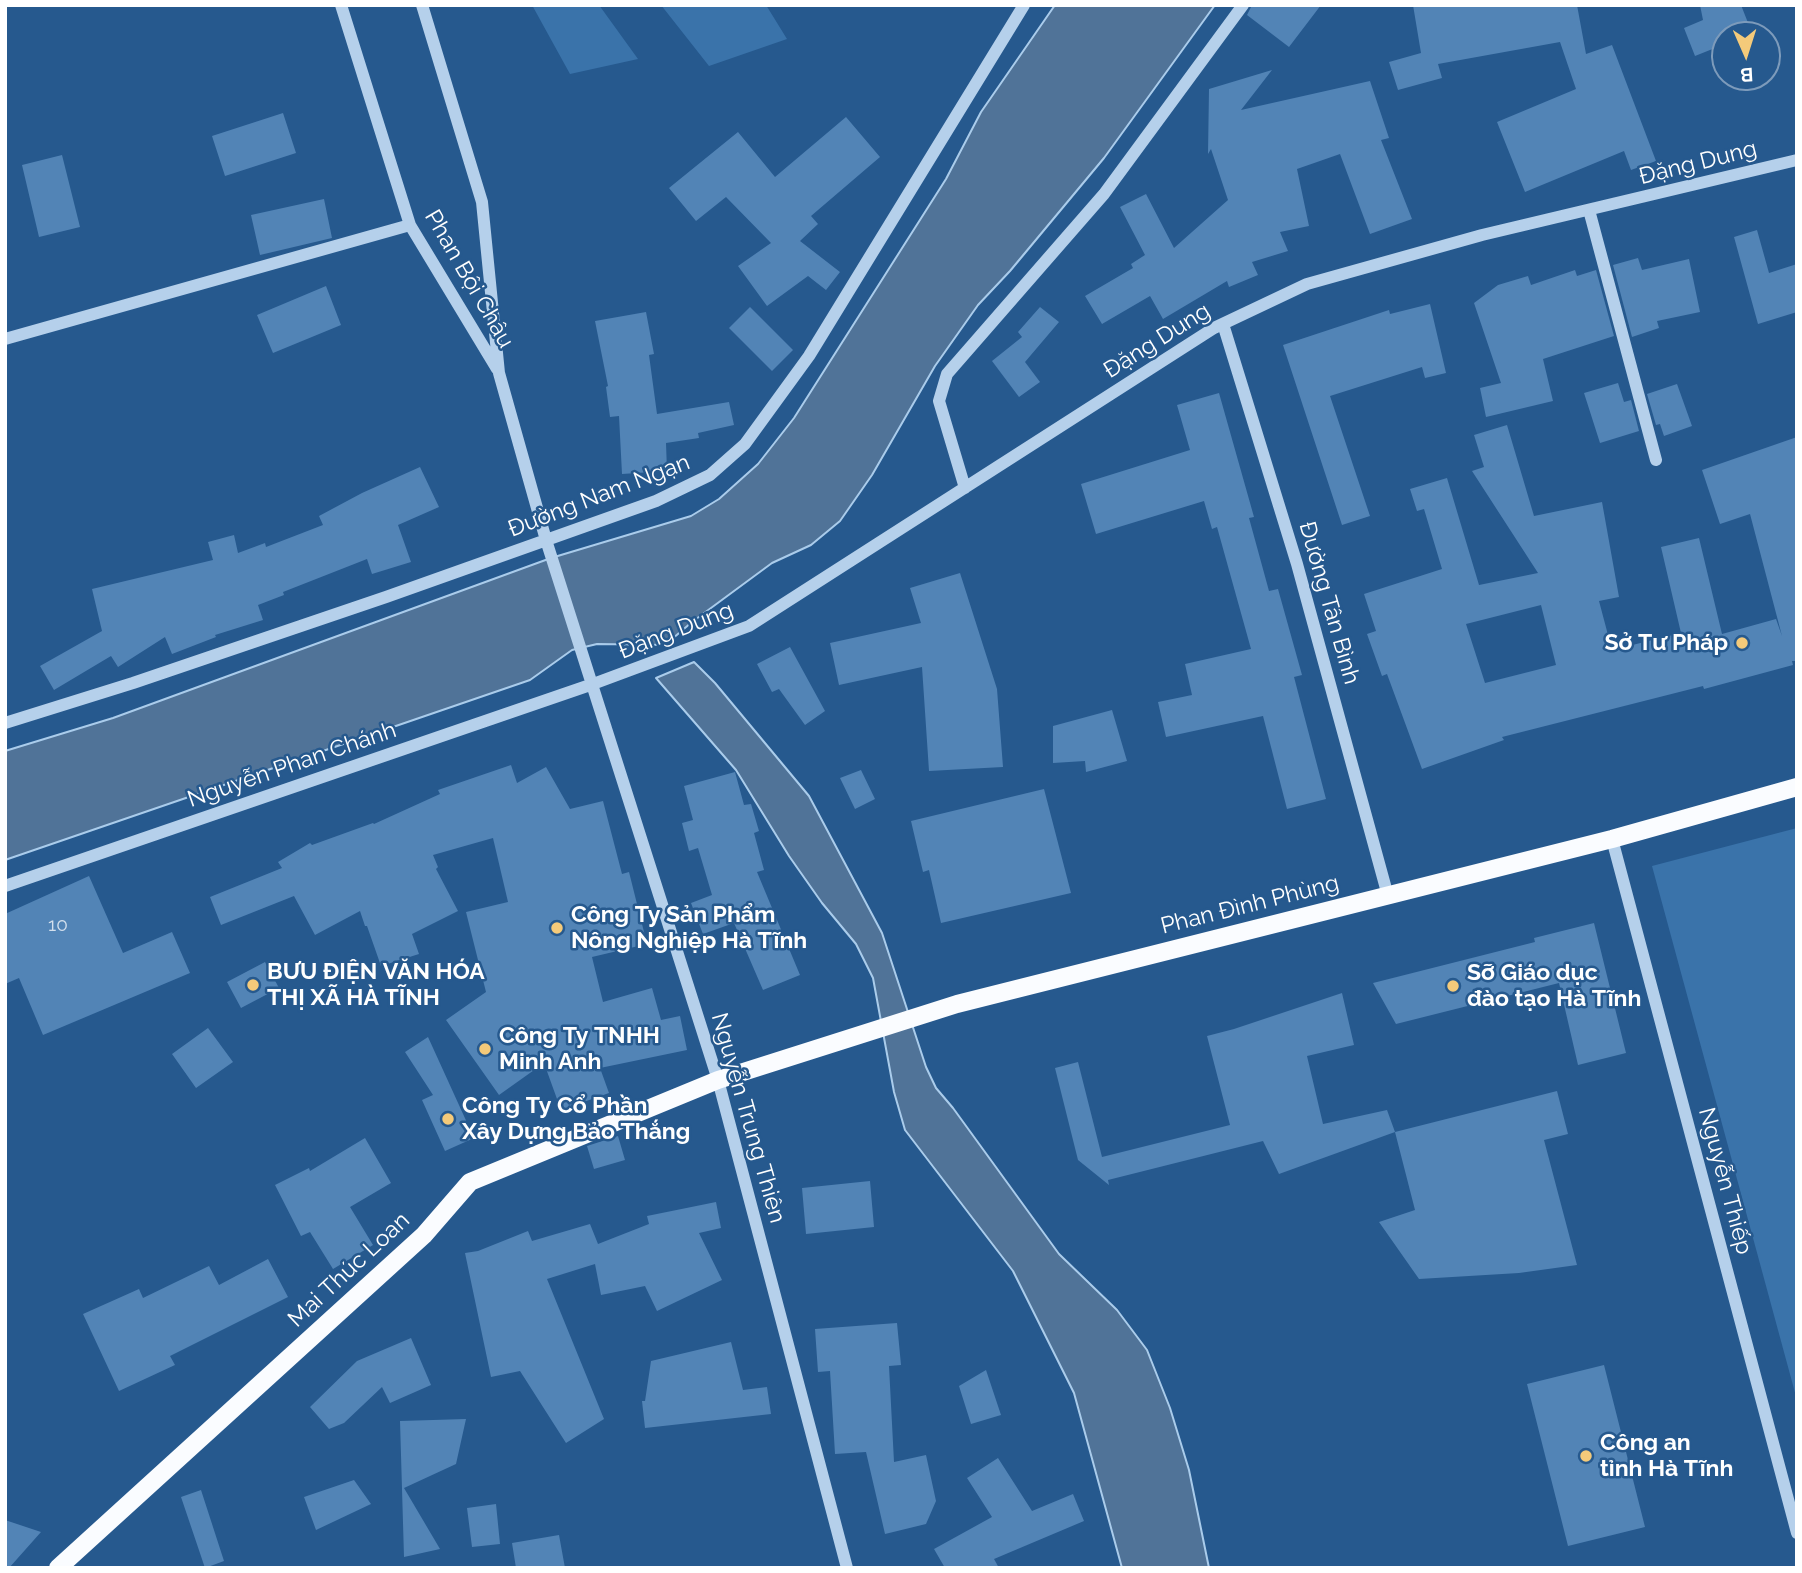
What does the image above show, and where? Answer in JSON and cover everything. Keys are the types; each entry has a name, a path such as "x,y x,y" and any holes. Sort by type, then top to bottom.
{"main road":[{"name":"Phan Đình Phùng","path":"718,1080 970,1001 1612,839 1797,786"},
{"name":"Mai Thúc Loan","path":"58,1568 425,1235 470,1182 718,1080"}],"street":[{"name":"Phan Bội Châu","path":"341,5 410,225 499,373"},
{"name":"Phan Bội Châu","path":"422,5 482,202 499,373"},
{"name":"Đường Nam Ngạn","path":"5,723 373,602 656,501 710,475 745,444 808,356 1024,5"},
{"path":"965,488 939,401 947,374 1104,194 1243,5"},
{"name":"Đặng Dung","path":"593,684 748,626 1223,324 1307,284 1482,235 1797,160"},
{"path":"1589,210 1656,460"},
{"path":"5,339 410,225"},
{"name":"Đường Tân Bình","path":"1223,324 1297,564 1388,896"},
{"name":"Nguyễn Trung Thiên","path":"499,373 547,540 718,1080 847,1568"},
{"name":"Nguyễn Phan Chánh","path":"5,886 593,684"},
{"name":"Nguyễn Thiếp","path":"1612,839 1797,1533"}],"shaded area":[{"path":"532,5 599,5 638,59 570,74"},
{"path":"661,5 766,5 787,39 709,66"},
{"path":"1055,5 1215,5 1104,158 1010,271 978,305 935,366 872,475 840,521 811,545 772,563 665,645 597,644 572,650 530,680 5,860 5,751 113,718 551,558 691,516 719,499 758,464 794,418 946,179 981,112"},
{"path":"694,662 715,683 809,796 882,933 926,1067 936,1088 1059,1254 1117,1310 1147,1350 1170,1408 1189,1470 1209,1568 1122,1568 1074,1393 1013,1271 905,1130 894,1092 873,978 856,944 822,903 789,856 736,770 656,678"},
{"path":"1797,828 1797,1400 1652,866"}],"building":[{"path":"1252,5 1321,5 1289,47 1247,15"},
{"path":"1413,5 1577,5 1586,54 1612,45 1656,161 1631,170 1624,151 1525,192 1497,122 1576,89 1560,42 1438,64 1442,78 1398,90 1389,62 1421,53"},
{"path":"1700,5 1741,5 1747,21 1711,21 1711,50 1695,56 1684,28 1703,20"},
{"path":"1272,70 1241,110 1370,81 1389,138 1381,140 1412,219 1370,234 1340,154 1297,169 1309,226 1280,232 1288,251 1252,262 1258,275 1229,287 1227,281 1163,319 1150,296 1102,324 1085,296 1133,268 1131,264 1145,255 1120,207 1146,194 1174,248 1228,200 1211,149 1208,154 1209,89"},
{"path":"283,113 296,153 225,176 212,136"},
{"path":"846,117 880,157 811,216 818,224 800,241 840,272 826,290 808,276 767,306 738,266 771,243 726,197 696,221 669,188 738,132 775,177"},
{"path":"62,155 80,227 39,237 22,165"},
{"path":"324,199 332,238 260,255 251,215"},
{"path":"1757,230 1769,273 1797,264 1797,312 1758,324 1734,237"},
{"path":"1638,258 1642,270 1689,259 1700,312 1657,321 1659,328 1632,337 1613,265"},
{"path":"1575,270 1577,276 1596,270 1614,336 1543,359 1553,401 1486,417 1480,388 1501,383 1474,303 1498,285 1528,276 1531,285"},
{"path":"326,286 341,325 273,353 257,315"},
{"path":"1430,304 1446,373 1425,378 1422,367 1330,396 1370,516 1342,525 1283,345 1389,310 1390,314"},
{"path":"750,307 793,350 772,371 729,328"},
{"path":"1040,307 1059,322 1025,362 1040,382 1019,397 992,361 1022,337 1018,332"},
{"path":"646,312 654,354 649,355 657,414 729,402 734,425 698,433 699,438 666,443 667,471 622,474 619,416 610,417 608,386 595,321"},
{"path":"1618,383 1624,402 1631,400 1639,431 1600,443 1584,393"},
{"path":"1677,384 1692,426 1664,436 1660,424 1656,425 1647,394"},
{"path":"1219,393 1254,517 1249,518 1269,591 1278,589 1302,675 1294,677 1326,799 1287,809 1263,716 1166,737 1158,702 1192,695 1185,664 1251,649 1217,527 1212,529 1204,501 1096,534 1081,484 1190,450 1177,405"},
{"path":"1507,425 1534,516 1602,502 1619,597 1599,601 1612,650 1681,633 1661,547 1699,538 1722,634 1776,619 1782,636 1750,514 1720,524 1702,470 1797,437 1797,661 1792,661 1793,665 1704,689 1703,686 1502,737 1504,740 1422,769 1387,674 1382,676 1367,634 1376,631 1364,594 1442,569 1424,509 1417,511 1410,489 1447,478 1479,585 1538,573 1472,471 1484,467 1474,435","holes":["1541,605 1556,665 1485,683 1466,624"]},
{"path":"420,467 439,507 398,525 411,562 372,574 367,559 283,592 284,595 258,605 263,620 215,635 216,637 172,654 165,637 118,667 111,656 54,690 40,666 102,631 92,589 213,560 208,542 234,535 238,553 265,543 266,547 323,525 319,516"},
{"path":"960,573 997,689 1003,767 929,771 922,667 839,685 830,643 921,623 910,588"},
{"path":"790,647 825,711 805,725 779,689 772,692 757,664"},
{"path":"1112,710 1127,761 1086,772 1085,761 1053,763 1053,726"},
{"path":"511,765 517,783 546,767 570,809 603,801 622,874 629,872 647,944 592,957 603,1002 652,988 661,1020 680,1016 687,1050 600,1068 609,1093 561,1110 544,1063 499,1095 446,1020 486,992 466,912 508,902 493,838 433,855 438,867 436,869 458,911 412,934 419,954 381,966 360,911 315,935 294,896 221,925 210,897 282,868 278,862 310,843 312,845 374,824 440,794 438,790"},
{"path":"861,770 875,799 855,809 840,778"},
{"path":"735,772 744,805 751,804 759,831 754,833 764,870 757,872 800,975 763,990 734,923 703,934 691,903 712,895 698,848 689,851 682,823 693,820 684,786"},
{"path":"1044,789 1071,893 941,923 929,870 923,872 911,821"},
{"path":"89,876 123,953 172,932 190,973 43,1035 19,978 5,984 5,914"},
{"path":"1594,923 1626,1053 1578,1065 1559,983 1396,1024 1373,983 1535,942 1534,938"},
{"name":"BƯU ĐIỆN VĂN HÓA THỊ XÃ HÀ TĨNH","path":"265,962 279,988 241,1008 227,982"},
{"path":"1342,993 1354,1045 1307,1056 1323,1124 1387,1110 1395,1132 1279,1174 1263,1141 1108,1180 1109,1185 1078,1160 1055,1068 1078,1062 1102,1157 1230,1125 1207,1036"},
{"path":"208,1028 233,1062 196,1088 172,1054"},
{"path":"428,1037 474,1138 445,1151 422,1100 433,1095 405,1052"},
{"path":"1557,1091 1568,1134 1544,1140 1577,1265 1519,1273 1419,1279 1379,1222 1415,1210 1395,1132"},
{"path":"618,1136 625,1160 594,1169 587,1146"},
{"path":"365,1138 391,1183 350,1207 373,1245 333,1269 310,1232 301,1236 275,1185 309,1168 310,1171"},
{"path":"870,1181 874,1227 806,1234 802,1188"},
{"path":"716,1202 721,1228 699,1233 722,1280 657,1311 645,1286 601,1295 595,1264 547,1279 604,1419 566,1443 520,1371 491,1377 465,1253 478,1251 528,1231 532,1241 590,1224 598,1244 649,1224 647,1216"},
{"path":"268,1259 288,1297 170,1356 175,1365 119,1391 83,1314 139,1289 143,1298 209,1266 219,1285"},
{"path":"897,1323 901,1365 889,1366 894,1462 926,1455 936,1501 926,1524 885,1534 866,1452 835,1454 830,1371 818,1372 815,1329"},
{"path":"411,1338 431,1385 390,1403 382,1387 344,1423 329,1429 310,1407 357,1361"},
{"path":"731,1342 743,1390 767,1387 771,1414 645,1428 642,1401 645,1401 651,1361"},
{"name":"Công an tỉnh Hà Tĩnh","path":"1604,1365 1645,1527 1568,1546 1527,1384"},
{"path":"986,1370 1001,1415 971,1424 959,1386"},
{"path":"466,1419 456,1464 404,1488 440,1549 404,1557 400,1421"},
{"path":"998,1458 1032,1511 1073,1494 1084,1521 994,1559 999,1568 945,1568 934,1549 992,1517 967,1478"},
{"path":"354,1480 371,1504 316,1530 304,1497"},
{"path":"201,1490 224,1561 205,1568 181,1497"},
{"path":"496,1504 500,1544 472,1547 467,1508"},
{"path":"5,1520 41,1532 9,1568 5,1568"},
{"path":"559,1535 565,1568 516,1568 512,1543"}],"place":[{"name":"Sở Tư Pháp","path":"1742,643"},
{"name":"Công Ty Sản Phẩm Nông Nghiệp Hà Tĩnh","path":"557,928"},
{"name":"BƯU ĐIỆN VĂN HÓA THỊ XÃ HÀ TĨNH","path":"253,985"},
{"name":"Sỡ Giáo dục đào tạo Hà Tĩnh","path":"1453,986"},
{"name":"Công Ty TNHH Minh Anh","path":"485,1049"},
{"name":"Công Ty Cổ Phần Xây Dựng Bảo Thắng","path":"448,1119"},
{"name":"Công an tỉnh Hà Tĩnh","path":"1586,1456"}]}
